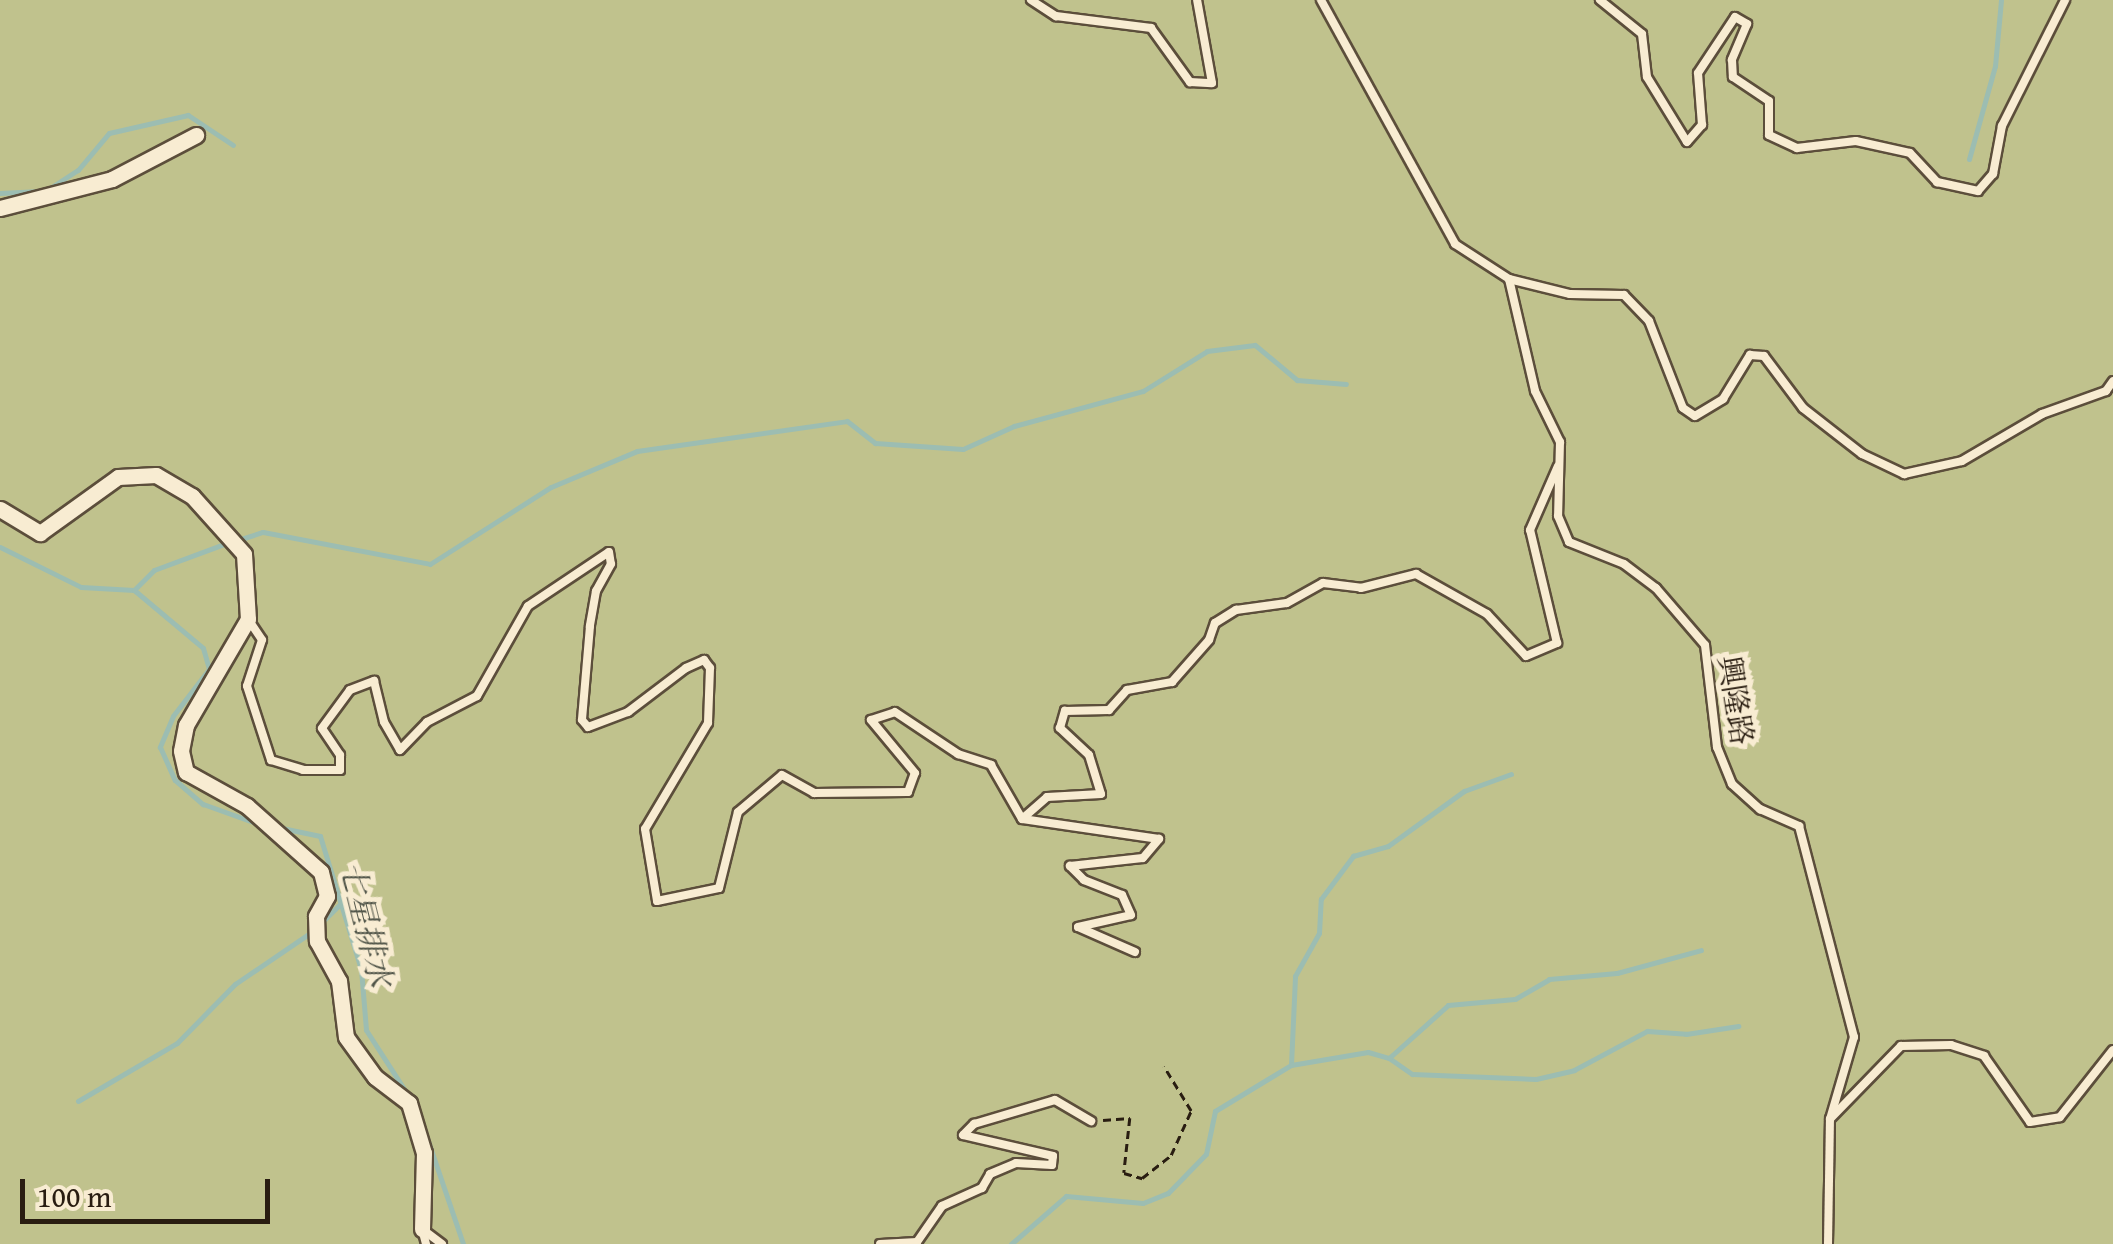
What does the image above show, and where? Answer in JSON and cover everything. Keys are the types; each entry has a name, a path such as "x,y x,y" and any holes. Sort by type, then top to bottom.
{"street":[{"path":"0,208 112,178 196,135"},
{"path":"0,509 40,533 118,477 156,475 192,496 244,554 248,619 186,726 181,751 186,772 248,806 321,872 327,896 316,916 317,941 339,981 346,1037 375,1077 409,1103 424,1153 424,1236"}],"lane":[{"path":"1032,0 1056,16 1150,28 1190,82 1212,83 1197,0"},
{"path":"1322,0 1455,244 1509,279 1570,294 1624,295 1649,321 1683,408 1695,416 1722,400 1750,355 1764,356 1803,408 1862,454 1904,474 1962,462 2042,414 2106,391 2113,380"},
{"path":"1600,0 1642,34 1646,77 1687,142 1702,125 1698,74 1736,17 1747,24 1732,60 1733,77 1769,100 1768,135 1797,148 1856,140 1910,154 1937,182 1978,190 1992,174 2002,126 2065,0"},
{"name":"興隆路","path":"1509,279 1535,391 1560,442 1558,516 1569,542 1624,564 1656,588 1704,645 1717,748 1732,784 1760,809 1799,826 1811,855 1813,899 1854,1037 1830,1119 1828,1244"},
{"path":"1022,820 1047,797 1101,794 1089,756 1060,728 1065,711 1108,710 1127,690 1172,682 1209,640 1214,623 1236,610 1287,604 1323,583 1361,588 1416,574 1487,614 1526,656 1557,643 1530,530 1559,462"},
{"path":"248,619 262,640 248,686 271,760 303,770 340,770 340,755 322,728 350,690 374,681 384,722 400,750 409,746 427,722 478,696 528,606 608,552 611,564 596,591 590,626 582,720 588,728 628,712 686,668 704,660 710,668 708,723 645,829 657,901 719,888 738,812 782,775 814,793 908,792 915,773 871,720 895,712 958,754 991,765 1022,820"},
{"path":"1022,820 1159,840 1143,858 1070,866 1084,880 1122,894 1131,915 1078,927 1134,952"},
{"path":"1830,1119 1901,1046 1951,1045 1984,1056 2030,1122 2060,1118 2113,1050"},
{"path":"880,1244 917,1242 942,1206 982,1188 990,1174 1016,1163 1052,1165 1054,1156 964,1135 974,1124 1055,1100 1092,1121"},
{"path":"424,1236 442,1244"}],"path":[{"path":"1092,1121 1130,1118 1124,1173 1142,1178 1171,1155 1192,1112 1164,1067"}],"green space":[{"path":"0,0 2113,0 2113,1244 0,1244"}],"waterway":[{"path":"1969,159 1995,66 2001,0"},
{"path":"50,188 78,170 109,133 188,115 233,145"},
{"path":"0,193 40,191"},
{"path":"238,540 263,532 430,564 551,487 637,451 847,421 875,443 963,449 1014,426 1143,391 1207,351 1255,345 1297,380 1346,384"},
{"path":"134,590 154,570 227,543"},
{"name":"七星排水","path":"0,547 81,587 134,590 203,648 209,669 173,716 160,747 175,780 203,804 256,823"},
{"path":"1291,1065 1295,976 1319,933 1321,899 1353,856 1388,846 1464,791 1511,774"},
{"name":"七星排水","path":"277,827 320,836 361,969 366,1030 406,1092"},
{"path":"321,923 340,904"},
{"path":"78,1101 177,1043 235,984 313,931"},
{"path":"1011,1244 1066,1196 1143,1203 1168,1193 1206,1154 1215,1111 1291,1065 1368,1052 1389,1058 1448,1005 1515,999 1549,979 1617,973 1701,950"},
{"path":"1389,1058 1412,1074 1536,1079 1574,1070 1647,1031 1686,1034 1738,1026"},
{"name":"七星排水","path":"427,1138 463,1244"}]}
